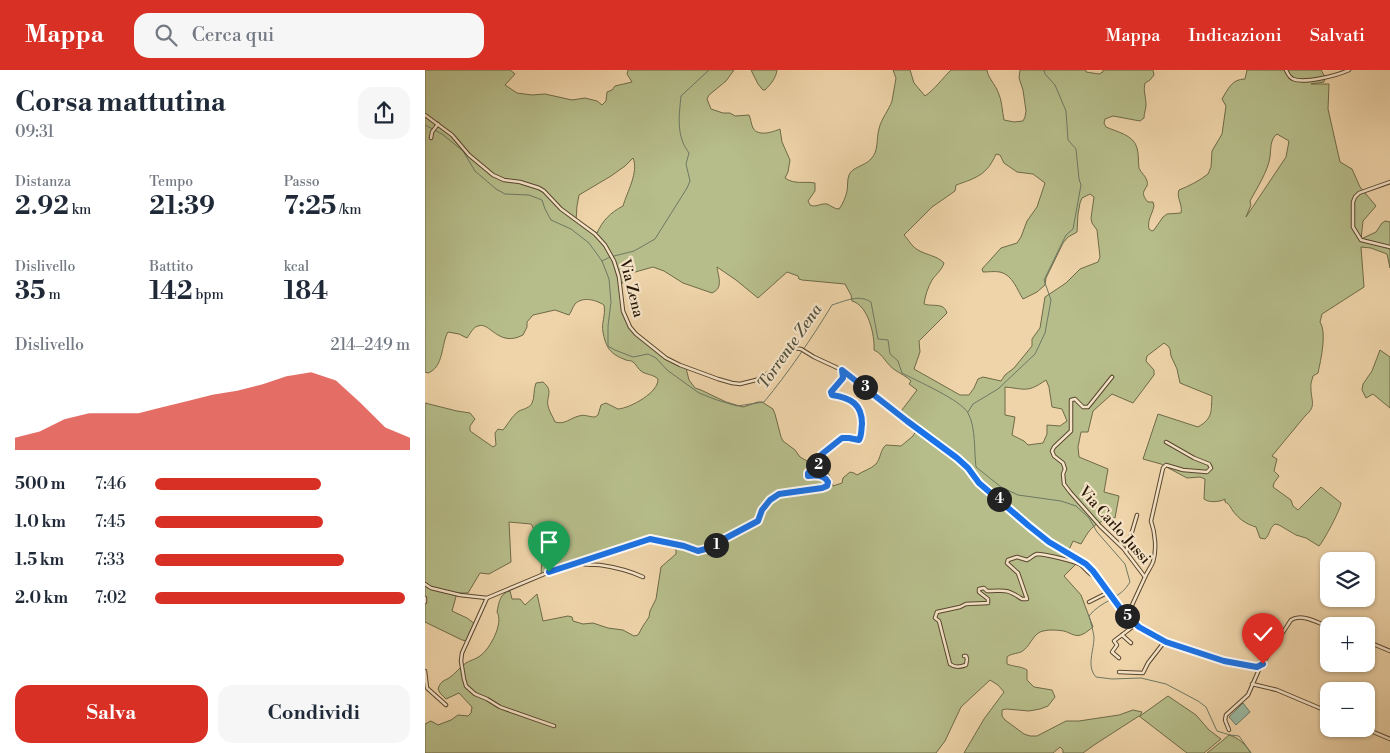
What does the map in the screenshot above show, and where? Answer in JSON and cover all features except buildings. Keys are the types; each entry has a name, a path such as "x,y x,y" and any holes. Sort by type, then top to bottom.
{"street":[{"path":"1286,70 1291,78 1304,81 1349,70"},
{"name":"Via Zena","path":"425,114 452,135 479,165 493,175 503,180 520,182 539,188 561,209 595,234 605,245 614,261 619,277 623,311 630,327 666,358 718,379 740,384 764,376 776,368 794,348 803,350 842,370"},
{"path":"431,138 432,132 437,125"},
{"path":"1390,182 1355,196 1352,214 1353,226 1361,240 1390,247"},
{"path":"425,584 431,588 460,595 487,598 561,567 580,563 650,539 698,551 713,547 758,521 762,510 770,500 779,494 827,486 827,478 808,476 808,473 817,468 822,454 842,438 859,440 861,436 862,414 859,407 849,400 832,395 831,392 843,378 842,370"},
{"path":"842,370 957,458 968,468 979,483 1049,542 1086,564 1108,594 1135,625 1165,641 1190,650 1237,664 1261,665"},
{"name":"Via Carlo Jussi","path":"1112,377 1087,407 1083,407 1075,398 1071,400 1071,431 1054,447 1052,452 1063,463 1065,469 1063,474 1064,483 1070,492 1126,552 1145,577 1127,616"},
{"path":"1145,577 1154,558 1155,545 1151,520 1163,468 1166,466 1207,472 1211,468 1209,464 1166,442"},
{"path":"1126,552 1137,515"},
{"path":"963,656 966,656 967,659 966,665 960,667 950,664 939,621 935,618 935,615 937,612 966,604 988,603 988,599 979,592 979,589 984,588 987,591 1000,590 1011,592 1022,600 1027,599 1018,574 1009,566 1008,560 1017,556 1027,560 1034,555 1040,554 1071,560 1080,564 1091,576 1097,577"},
{"path":"580,563 624,570 643,577"},
{"path":"1089,602 1108,594"},
{"path":"487,598 462,653 462,671 466,686 475,694 501,707 554,726"},
{"path":"1229,730 1225,720 1226,715 1248,695 1261,665 1291,620 1303,617 1320,624"},
{"path":"1119,658 1112,652 1117,645 1114,642 1135,625"},
{"path":"1122,635 1131,643"},
{"path":"1119,672 1143,673 1148,663 1165,641"},
{"path":"1375,645 1390,651"},
{"path":"425,671 427,688 446,705"},
{"path":"1252,684 1277,690 1320,708"},
{"path":"1375,732 1390,739"}],"shaded area":[{"path":"425,70 510,70 515,74 505,85 517,93 545,94 572,100 585,98 597,101 602,105 606,101 607,92 615,86 632,82 627,74 628,70 734,70 726,81 709,95 707,99 711,109 735,116 749,115 753,128 758,132 766,133 780,129 782,142 790,160 785,178 796,182 815,183 815,191 808,201 810,205 827,204 839,209 846,195 848,177 851,172 874,156 880,125 892,101 896,78 893,70 910,70 914,83 925,96 951,70 987,70 997,89 1004,120 1014,122 1023,121 1026,111 1019,78 1020,70 1086,70 1086,72 1099,74 1103,70 1153,70 1154,75 1145,83 1146,105 1144,118 1140,121 1113,116 1105,119 1104,123 1106,127 1129,137 1137,148 1139,168 1146,178 1147,184 1144,195 1148,202 1153,202 1154,206 1149,223 1149,229 1152,231 1167,214 1181,213 1178,196 1179,190 1208,174 1211,167 1212,151 1222,134 1226,106 1222,99 1231,85 1241,79 1245,79 1247,70 1321,70 1325,77 1324,82 1311,84 1329,84 1328,109 1340,162 1352,169 1360,187 1376,206 1363,221 1361,239 1376,232 1385,221 1390,222 1390,268 1387,254 1371,248 1361,247 1364,287 1322,314 1320,322 1323,332 1323,346 1318,373 1313,376 1311,384 1313,403 1311,409 1272,456 1277,459 1274,471 1279,476 1273,487 1291,500 1293,506 1298,510 1321,487 1341,503 1319,546 1275,524 1265,539 1260,538 1256,527 1240,519 1225,502 1225,499 1215,502 1204,499 1205,479 1200,477 1187,478 1161,464 1143,459 1158,414 1198,427 1206,421 1211,410 1212,396 1180,383 1170,349 1164,343 1147,356 1146,361 1154,370 1154,375 1133,403 1112,394 1093,411 1088,432 1081,432 1078,447 1079,457 1108,469 1104,492 1119,496 1115,518 1108,517 1094,526 1081,544 1073,541 1068,552 1080,560 1064,576 1081,595 1093,627 1078,635 1058,630 1040,632 1024,650 1007,657 1007,664 1027,670 1027,680 1034,687 1052,690 1055,697 1048,706 1040,709 1029,711 1006,709 1002,710 1002,716 1024,734 1037,736 1066,721 1119,715 1133,710 1142,712 1140,716 1168,696 1196,715 1209,730 1221,739 1204,753 1187,753 1139,716 1083,753 1063,753 1060,747 1053,753 964,753 984,719 1004,692 990,680 961,707 945,741 936,753 425,753 425,724 431,721 438,725 458,715 468,716 471,713 472,707 459,693 446,699 438,689 443,681 466,663 480,656 488,648 499,623 498,605 504,594 510,591 512,599 520,599 525,605 537,594 543,621 568,616 572,617 573,621 583,624 593,623 623,630 634,636 638,635 649,617 656,599 661,567 676,554 676,550 662,541 648,541 541,576 542,552 531,545 534,534 533,526 531,524 509,522 511,562 489,574 480,573 468,593 457,593 452,611 475,624 471,637 467,641 462,640 425,622 425,403 470,413 475,419 470,426 470,431 493,447 496,445 495,433 498,429 503,430 516,413 531,405 536,383 543,382 548,388 549,410 555,422 562,423 581,415 595,417 598,415 601,405 606,403 618,409 630,406 649,394 657,384 658,379 640,370 632,361 612,353 606,342 603,329 604,305 586,299 575,304 569,315 555,310 533,315 527,322 523,335 514,338 501,337 482,325 475,328 467,338 448,332 440,361 433,370 428,373 425,372","holes":["1277,134 1289,141 1286,157 1246,217 1251,205 1250,201 1267,168 1272,141","996,154 1000,155 1004,163 1017,172 1033,174 1045,183 1037,207 1027,221 1017,243 1001,248 982,269 983,272 998,272 1008,276 1023,299 1037,292 1045,285 1046,278 1063,243 1068,237 1077,232 1080,203 1082,198 1090,194 1094,197 1091,218 1097,230 1100,257 1098,262 1080,269 1066,283 1045,297 1040,328 1032,339 1032,346 1001,381 983,377 978,379 969,395 960,395 914,369 920,352 919,341 947,313 941,306 924,304 931,283 944,263 916,249 904,235 932,207 955,191 956,185 980,175 993,161","633,158 634,176 623,206 607,217 597,233 576,221 579,195 625,166","653,267 664,271 683,283 712,293 716,291 719,285 717,267 758,298 787,272 798,276 802,280 845,284 852,301 858,304 866,314 872,329 874,350 892,368 911,381 909,384 917,390 899,414 917,429 913,436 901,446 886,445 878,462 872,467 857,475 850,472 843,478 842,483 833,486 828,473 800,457 795,450 783,441 773,409 762,402 743,407 726,402 695,388 689,380 686,368 670,360 629,327 623,308 621,285 628,274","1046,380 1052,407 1062,409 1067,421 1060,426 1047,425 1047,434 1043,443 1028,445 1012,435 1015,417 1005,415 1005,387 1026,389 1035,387"]},
{"path":"751,70 777,70 773,81 763,90"},
{"path":"1380,350 1390,357 1390,408 1373,394 1366,398 1362,390 1363,384 1372,371"},
{"path":"1243,703 1250,712 1236,725 1229,717"},
{"path":"1229,735 1241,742 1251,753 1207,753 1222,741"}],"waterway":[{"path":"614,256 634,251 655,239 687,188 690,181 686,164 689,153 680,133 681,96 709,70"},
{"path":"968,412 973,404 998,389 1035,354 1045,333 1051,300 1044,280 1066,235 1073,229 1081,185 1076,149 1068,140 1066,111 1055,85 1045,74 1044,70"},
{"name":"Torrente Zena","path":"425,125 442,134 463,151 475,171 496,189 505,194 529,195 542,200 551,220 571,229 589,243 602,261 609,279 611,302 608,346 633,357 648,354 656,358 667,370 699,393 737,406 764,402 799,355 832,305 857,298 871,302 878,339 888,340 890,354 898,361 902,373 957,402 968,413 974,432 976,467 1001,487 1018,495 1061,501 1076,506 1089,518 1097,532 1125,564 1130,582 1126,588 1089,616 1094,637 1091,668 1096,677 1112,679 1141,678 1166,684 1206,707 1217,731 1239,736 1251,753"},
{"path":"602,261 610,257"}],"route":[{"path":"549,572 650,539 698,551 713,547 758,521 762,510 770,500 779,494 827,486 827,478 808,476 808,473 817,468 822,454 842,438 859,440 861,436 862,414 859,407 849,400 832,395 831,392 843,378 842,370 957,458 968,468 979,483 1049,542 1086,564 1123,612 1139,627 1166,642 1224,661 1257,667 1263,664"}]}
